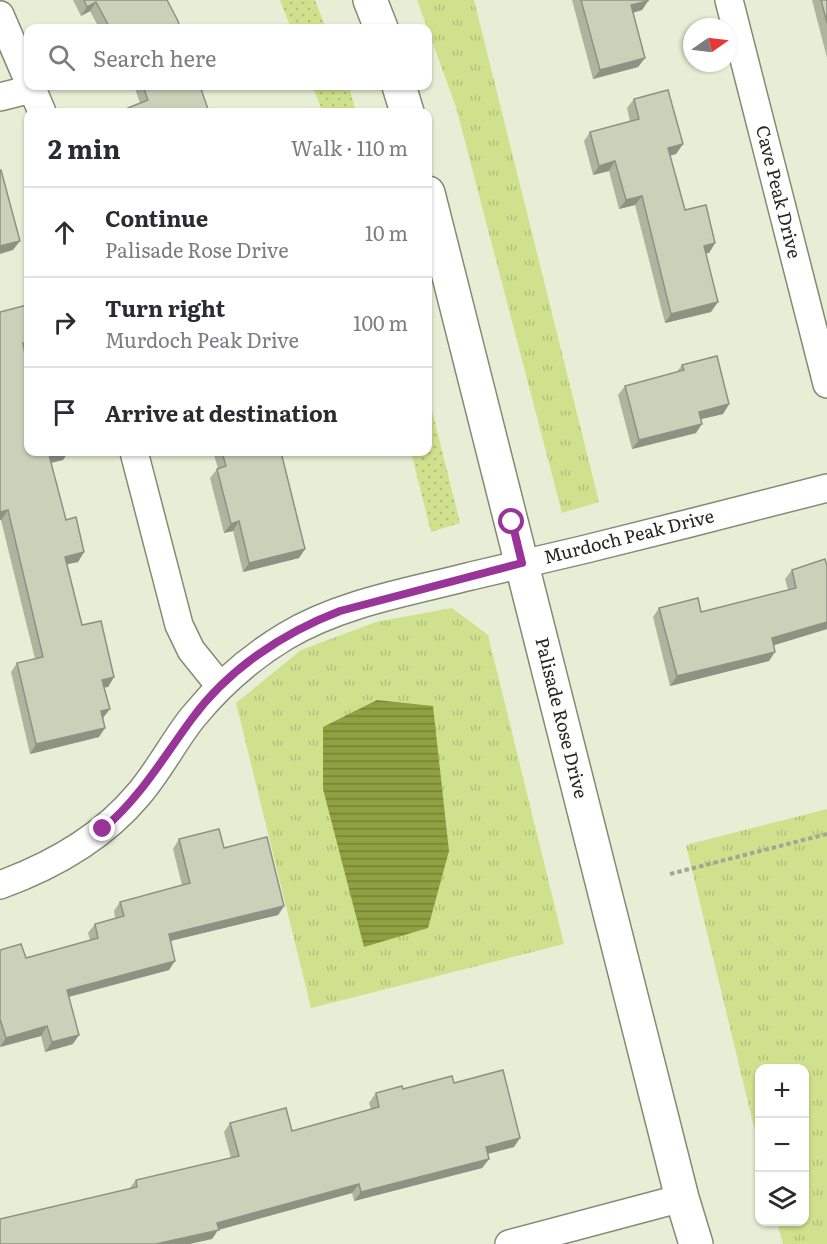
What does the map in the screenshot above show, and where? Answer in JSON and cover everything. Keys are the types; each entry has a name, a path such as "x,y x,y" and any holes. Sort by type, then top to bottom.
{"street":[{"path":"370,0 379,24"},
{"name":"Cave Peak Drive","path":"729,0 827,384"},
{"path":"0,15 24,71"},
{"path":"400,90 406,108"},
{"path":"0,98 33,92"},
{"name":"Palisade Rose Drive","path":"432,209 682,1198 696,1244"},
{"path":"135,456 179,625 191,650 220,686"},
{"name":"Murdoch Peak Drive","path":"0,885 62,857 90,840 138,795 193,717 220,686 262,651 316,620 367,603 827,488"},
{"path":"508,1244 682,1198"}],"path":[{"path":"670,874 827,834"}],"green space":[{"path":"280,0 315,0 324,24 289,24"},
{"path":"417,0 474,0 599,502 562,513 456,107 432,41 432,24 426,24"},
{"path":"314,90 350,90 355,108 321,108"},
{"path":"432,410 460,523 431,532 412,456 432,456"},
{"path":"452,608 488,635 564,944 311,1008 236,703 301,650 376,622"},
{"path":"827,809 827,1244 783,1244 778,1226 809,1226 809,1064 755,1064 755,1131 686,845"}],"shaded area":[{"path":"377,700 433,706 449,851 428,928 364,947 323,789 323,727"}],"building":[{"path":"84,0 167,0 179,24 108,24 96,2 87,7"},
{"path":"581,0 648,0 631,5 645,58 600,70"},
{"path":"821,0 827,0 827,23"},
{"path":"144,90 201,90 208,108 128,108 148,100"},
{"path":"668,90 683,144 668,148 685,210 706,205 715,243 704,246 718,302 671,314 642,196 626,200 615,161 599,166 590,132 639,119 634,99"},
{"path":"0,170 20,241 0,246"},
{"path":"24,306 24,456 49,456 66,520 76,517 84,552 65,557 82,625 101,621 114,677 102,680 110,709 101,711 105,728 36,744 17,663 43,657 8,510 0,512 0,312"},
{"path":"717,356 729,404 699,412 702,424 639,440 625,386 684,370 682,365"},
{"path":"223,456 282,456 305,549 249,563 239,521 231,524 217,469 226,466"},
{"path":"825,559 827,622 772,638 775,652 677,676 659,608 698,598 701,612 796,588 792,570"},
{"path":"219,829 224,848 267,837 284,906 169,934 175,961 67,990 79,1035 52,1042 47,1026 6,1038 0,1019 0,950 21,944 26,958 98,938 95,924 124,916 120,902 190,883 179,839"},
{"path":"503,1070 520,1138 486,1147 489,1159 361,1192 359,1184 217,1223 219,1230 156,1244 0,1244 0,1219 137,1187 136,1180 239,1156 230,1123 286,1108 292,1131 379,1107 376,1093 402,1086 403,1089 452,1076 454,1083"}],"route":[{"path":"103,829 138,795 193,717 220,686 262,651 288,634 340,611 522,563 512,522"}]}
